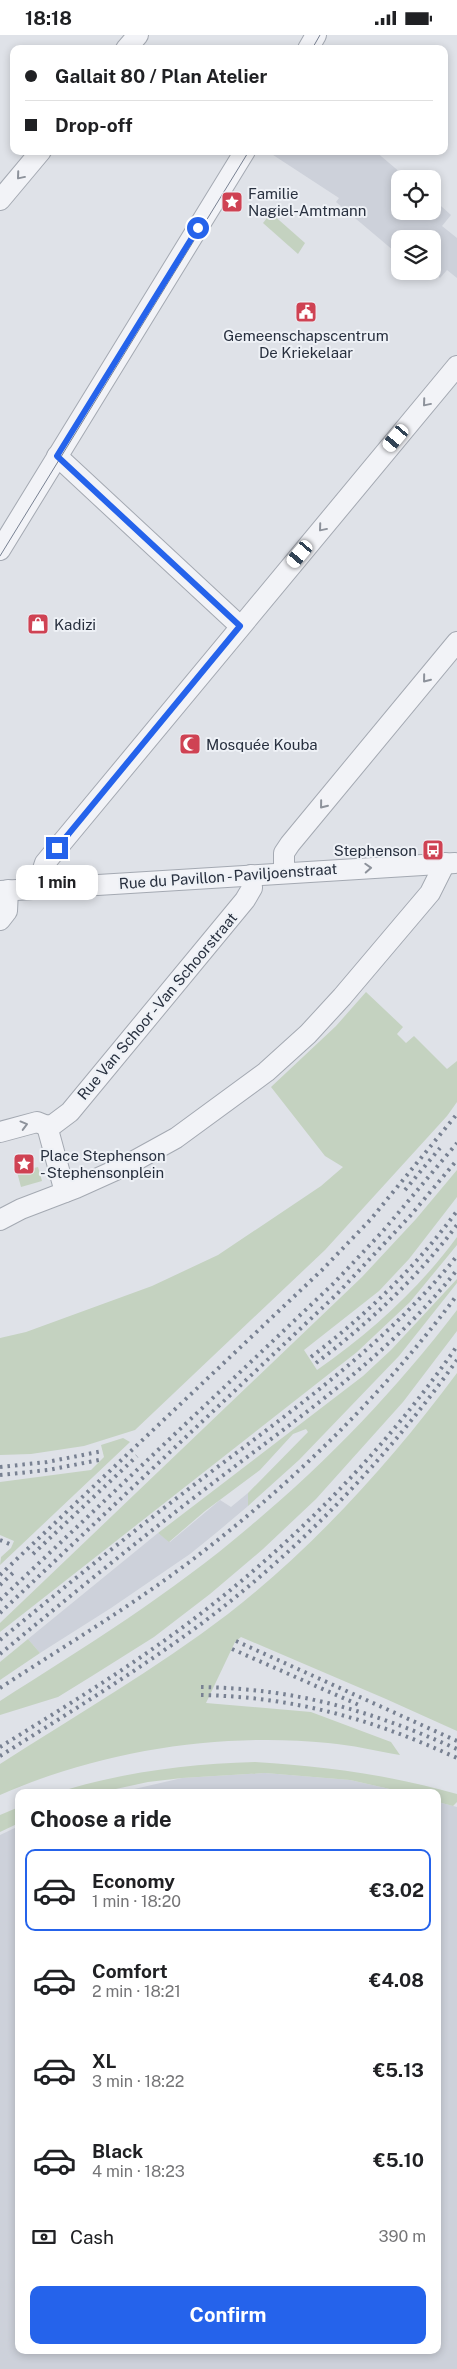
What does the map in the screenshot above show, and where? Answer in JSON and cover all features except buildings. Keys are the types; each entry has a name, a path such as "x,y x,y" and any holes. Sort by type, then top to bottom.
{"street":[{"path":"129,45 138,35"},
{"path":"0,200 38,155"},
{"path":"1,545 244,155"},
{"path":"41,888 41,875 45,863 457,366"},
{"path":"57,456 240,626"},
{"path":"284,873 284,853 290,844 457,642"},
{"path":"0,1220 21,1209 127,1165 176,1138 266,1072 308,1034 342,997 430,893 451,863"},
{"name":"Rue du Pavillon - Paviljoenstraat","path":"4,890 451,863"},
{"name":"Rue Van Schoor - Van Schoorstraat","path":"47,1126 54,1124 70,1112 239,907 252,888 251,875"},
{"path":"0,920 7,911 4,890"},
{"path":"0,1132 37,1122 47,1126 65,1192"}],"shaded area":[{"path":"273,155 380,155 397,170 391,170 391,220 441,220 441,206 451,215 442,226 457,238 457,278 447,270 441,277 441,230 391,230 391,248 336,202 339,198"},
{"path":"248,1493 248,1506 216,1533 190,1554 111,1608 40,1653 28,1639 158,1533 170,1542 220,1500 231,1507"},
{"path":"265,1773 350,1780 390,1789 134,1789 182,1778"},
{"path":"441,1803 457,1807 457,2369 0,2369 0,1835 15,1828 15,2354 441,2354"}],"green space":[{"path":"271,213 305,243 298,254 263,223"},
{"path":"366,992 403,1027 397,1034 406,1043 414,1036 447,1069 457,1061 457,1102 447,1116 325,1250 135,1430 84,1446 31,1454 0,1455 0,1338 26,1332 152,1286 218,1255 321,1186 343,1167 325,1156 271,1087 336,1026"},
{"path":"38,1167 42,1181 21,1187 17,1172"},
{"path":"457,1170 457,1197 409,1259 379,1291 304,1350 317,1370 337,1356 393,1309 427,1275 457,1237 457,1245 410,1302 357,1352 0,1632 0,1623 362,1277 416,1219"},
{"path":"457,1279 457,1283 399,1356 299,1460 248,1506 248,1493 308,1432 306,1429 293,1434 260,1470 205,1511 169,1542 158,1533 363,1376 391,1350"},
{"path":"457,1310 457,1331 403,1402 316,1499 263,1549 210,1594 154,1637 58,1697 0,1715 0,1701 96,1640 159,1597 219,1552 277,1504 332,1452 384,1397 434,1340"},
{"path":"457,1373 457,1731 241,1637 235,1642 206,1703 311,1712 391,1742 400,1755 337,1744 287,1740 203,1743 119,1756 38,1780 0,1795 0,1764 144,1673 201,1634 260,1588 350,1501 406,1439"},
{"path":"123,1438 130,1442 0,1565 1,1557 11,1548 14,1541 0,1535 0,1482 91,1470 104,1457 101,1445"},
{"path":"28,1639 40,1653 0,1680 0,1662"},
{"path":"255,1762 306,1766 382,1777 439,1789 390,1789 350,1780 265,1773 182,1778 148,1782 116,1789 69,1789 131,1774 205,1765"},
{"path":"441,1790 457,1794 457,1802 453,1806 441,1803"},
{"path":"15,1809 15,1825 0,1832 0,1815"}],"tram line":[{"path":"314,45 320,35"},
{"path":"0,556 247,155"}],"railway":[{"path":"0,1575 322,1270 371,1219 457,1114"},
{"path":"0,1600 334,1283 383,1231 457,1143"},
{"path":"405,1190 440,1148"},
{"path":"0,1613 337,1294 411,1215 457,1160"},
{"path":"311,1357 371,1307 407,1271 457,1211"},
{"path":"316,1363 355,1332 391,1299 426,1263 457,1225"},
{"path":"0,1640 181,1495 339,1373 400,1318 457,1256"},
{"path":"0,1654 159,1525 373,1358 431,1301 457,1270"},
{"path":"0,1688 155,1587 205,1550 274,1493 371,1399 430,1331 457,1295"},
{"path":"0,1747 95,1688 164,1641 262,1563 333,1496 367,1460 429,1385 457,1346"},
{"path":"0,1756 167,1648 228,1603 264,1573 300,1541 367,1472 399,1436 457,1360"},
{"path":"0,1467 47,1462 103,1451"},
{"path":"33,1554 137,1456"},
{"path":"0,1475 48,1470 99,1460"},
{"path":"0,1540 12,1545"},
{"path":"0,1585 15,1571"},
{"path":"236,1641 457,1741"},
{"path":"232,1649 359,1705"},
{"path":"201,1687 269,1692 332,1704 393,1723 457,1749"},
{"path":"201,1695 269,1700 332,1713 394,1732 457,1758"}],"place":[{"name":"Familie Nagiel-Amtmann","path":"232,202"},
{"name":"Gemeenschapscentrum De Kriekelaar","path":"306,312"},
{"name":"Kadizi","path":"38,624"},
{"name":"Mosquée Kouba","path":"190,744"},
{"name":"Stephenson","path":"433,850"},
{"name":"Place Stephenson - Stephensonplein","path":"24,1164"}],"route":[{"path":"57,848 240,626 57,456 198,228"}]}
